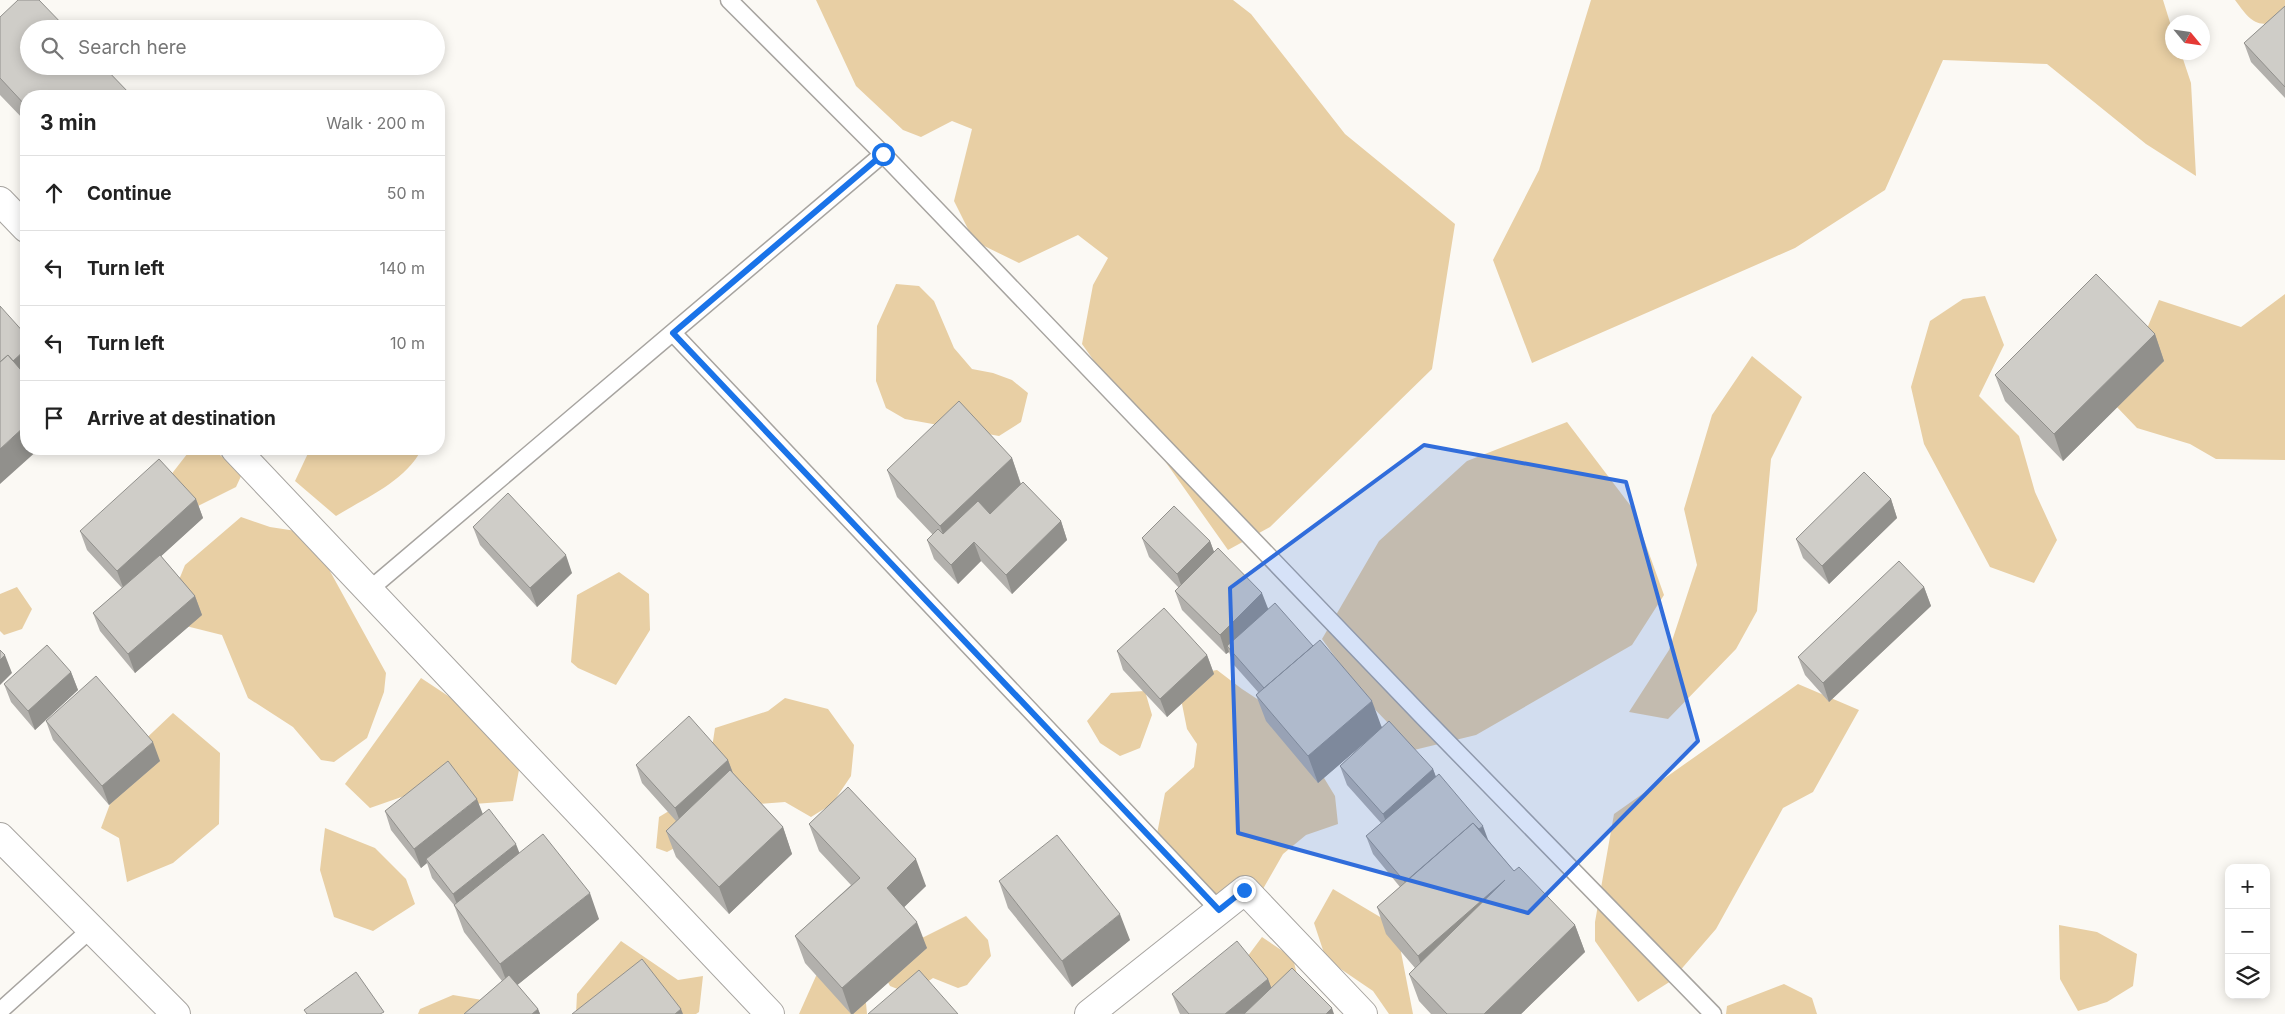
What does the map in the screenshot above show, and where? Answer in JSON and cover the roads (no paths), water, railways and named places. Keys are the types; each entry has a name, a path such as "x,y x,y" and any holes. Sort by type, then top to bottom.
{"street":[{"path":"0,201 20,222"},
{"path":"242,455 770,1014"},
{"path":"0,837 176,1014"},
{"path":"1089,1014 1244,890 1363,1014"}],"lane":[{"path":"729,0 883,154 1424,719 1713,1014"},
{"path":"369,590 883,154"},
{"path":"673,333 1219,910"},
{"path":"0,1012 91,929"}]}
